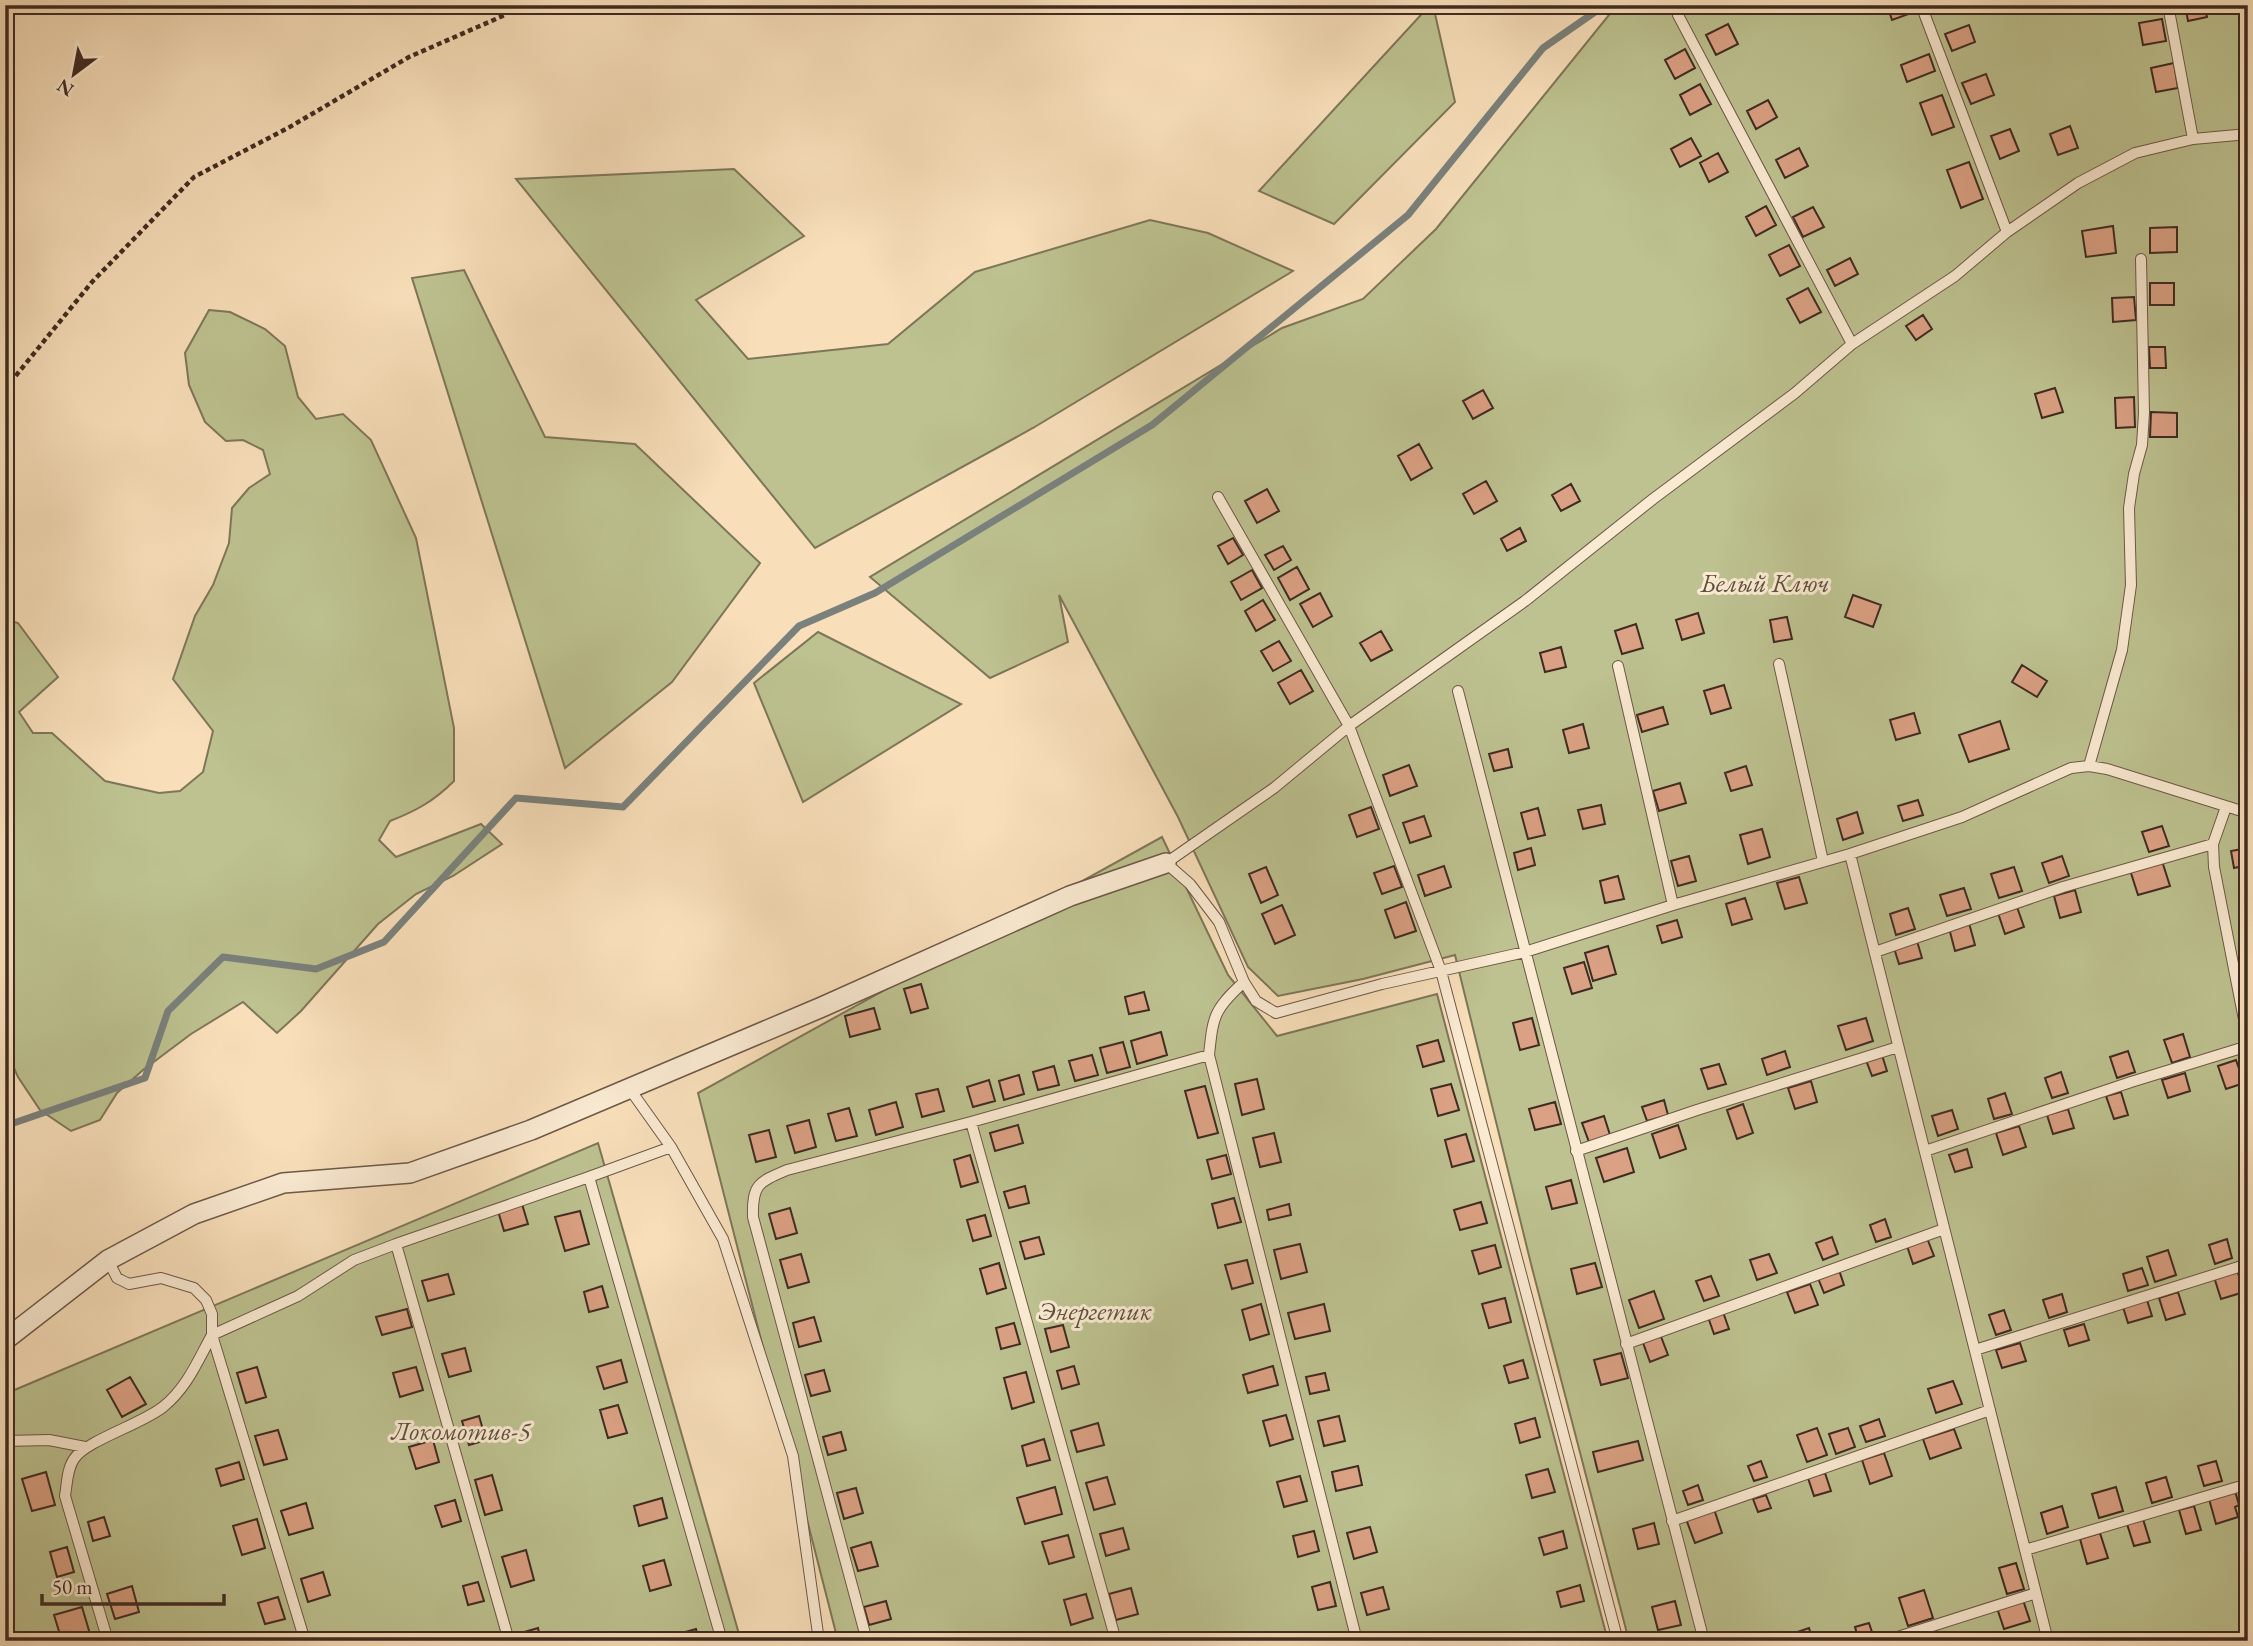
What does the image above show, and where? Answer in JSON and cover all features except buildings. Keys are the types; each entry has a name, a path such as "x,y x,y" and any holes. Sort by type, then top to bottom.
{"street":[{"path":"5,1340 108,1260 194,1214 283,1183 410,1173 531,1130 822,1007 1070,895 1167,863"}],"lane":[{"path":"1921,5 2007,232"},
{"path":"2168,5 2193,139"},
{"path":"1678,15 1852,344"},
{"path":"2248,134 2193,139 2135,153 2078,183 2007,232 1955,276 1852,344 1795,393 1653,499 1525,601 1349,726 1274,788 1167,863 1190,884 1219,922 1244,982 1256,1001 1276,1013 1525,952 1850,854 1962,817 2071,768 2107,768 2248,813"},
{"path":"2089,766 2122,650 2131,585 2129,508 2142,445 2144,413 2141,259"},
{"path":"1218,497 1349,726 1441,971 1618,1641"},
{"path":"1780,664 1822,861"},
{"path":"1618,666 1674,905"},
{"path":"1458,691 1704,1641"},
{"path":"2226,807 2213,844 2214,867 2248,1040"},
{"path":"1875,952 2063,887 2213,844"},
{"path":"1850,854 2048,1641"},
{"path":"1244,982 1222,1002 1212,1027 1209,1055 1357,1641"},
{"path":"1925,1151 2248,1046"},
{"path":"1576,1151 1898,1047"},
{"path":"867,1641 753,1217 752,1196 761,1181 787,1170 1209,1055"},
{"path":"629,1088 671,1147 723,1239 793,1456 819,1641"},
{"path":"971,1122 1116,1641"},
{"path":"108,1641 65,1496 68,1474 74,1458 85,1447 144,1420 166,1405 187,1382 212,1335 298,1296 354,1260 671,1147"},
{"path":"589,1177 722,1641"},
{"path":"1626,1344 1944,1229"},
{"path":"396,1244 509,1641"},
{"path":"108,1260 117,1278 130,1284 161,1278 194,1288 206,1300 212,1314 212,1335 305,1641"},
{"path":"1975,1350 2248,1264"},
{"path":"1672,1521 1990,1410"},
{"path":"5,1441 48,1440 85,1447"},
{"path":"2025,1550 2248,1484"},
{"path":"1885,1641 2036,1593"}],"path":[{"path":"5,389 92,282 194,177 288,128 409,57 505,15 517,5"}],"green space":[{"path":"1430,5 1433,5 1455,102 1334,224 1259,191"},
{"name":"Белый Ключ","path":"1617,5 2248,5 2248,1641 1629,1641 1531,1264 1455,955 1363,979 1278,996 1248,967 1178,817 1059,595 1068,642 990,678 870,577 1282,328 1363,299 1436,229"},
{"path":"734,169 804,236 696,300 748,359 888,344 975,272 1150,220 1208,233 1293,271 1033,428 815,548 516,179"},
{"path":"464,270 545,437 635,444 760,563 672,682 565,768 412,278"},
{"path":"209,310 230,312 265,329 285,346 298,397 316,419 343,414 371,440 416,538 454,728 454,781 424,805 390,821 379,840 396,857 481,824 502,844 453,876 416,894 378,924 301,1011 277,1033 243,1002 191,1034 143,1070 117,1093 100,1120 71,1131 40,1110 18,1077 5,1048 5,619 18,623 58,677 19,712 33,733 52,733 105,781 159,793 180,791 203,772 213,731 173,679 195,616 213,585 229,543 232,508 249,488 270,474 263,450 243,440 226,441 205,422 189,385 185,353"},
{"path":"818,632 961,704 803,802 754,683"},
{"name":"Энергетик","path":"1162,837 1228,975 1277,1036 1437,994 1608,1641 838,1641 698,1093"},
{"name":"Локомотив-5","path":"598,1143 741,1641 5,1641 5,1394"}],"waterway":[{"path":"5,1126 145,1078 168,1011 223,957 316,969 384,942 516,798 623,807 799,626 875,593 1152,425 1408,215 1543,48 1605,5"}]}
